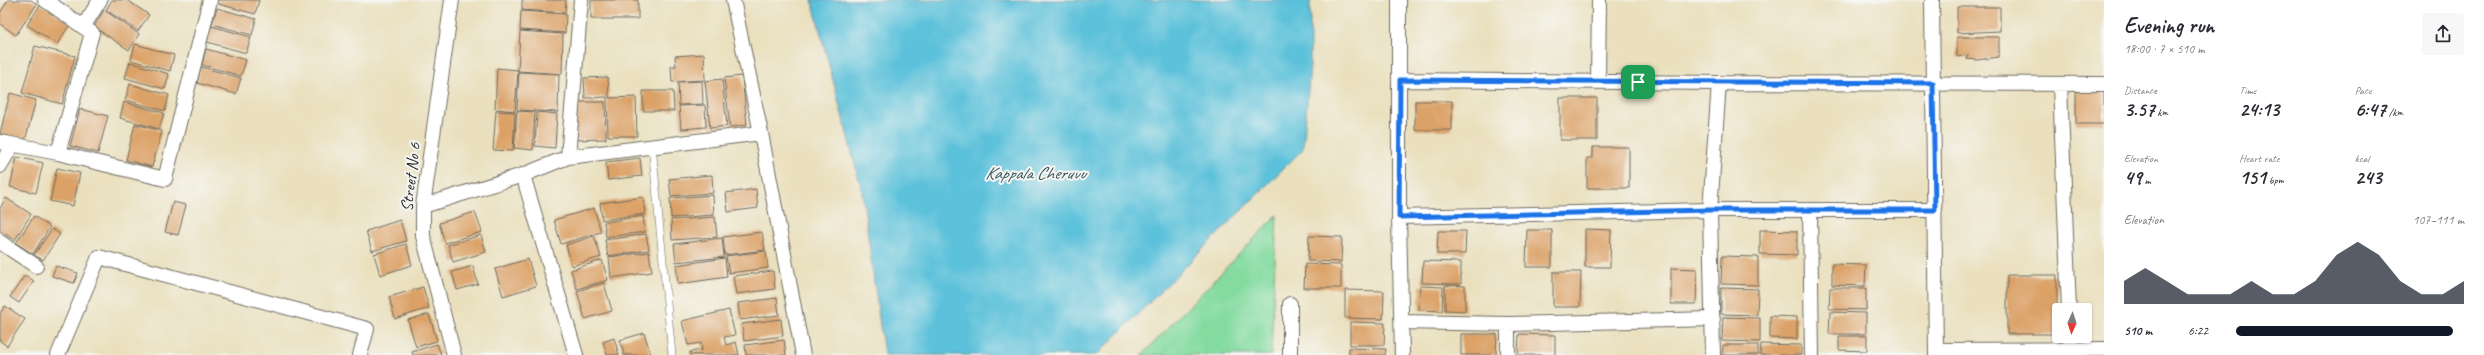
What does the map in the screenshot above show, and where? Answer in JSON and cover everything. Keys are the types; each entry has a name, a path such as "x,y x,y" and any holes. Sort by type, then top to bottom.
{"street":[{"path":"45,0 92,33 58,153"},
{"path":"82,26 100,0"},
{"path":"0,166 6,144 58,153 165,179 210,0"},
{"name":"Street No 6","path":"452,0 423,206 423,236 454,355"},
{"path":"568,157 582,0"},
{"path":"733,0 803,355"},
{"path":"1399,0 1399,217 1402,355"},
{"path":"1598,82 1599,0"},
{"path":"1932,0 1936,353 2071,353 2104,349"},
{"path":"1400,80 2060,85 2104,84"},
{"path":"1713,355 1710,210 1719,83"},
{"path":"2060,85 2069,303"},
{"path":"423,206 523,175 568,157 760,133"},
{"path":"523,175 576,355"},
{"path":"1399,217 1710,210 1935,210"},
{"path":"1810,211 1812,355"},
{"path":"0,242 36,266"},
{"path":"58,355 99,257 367,329 360,355"},
{"path":"1290,304 1290,355"},
{"path":"1402,322 1508,324 1713,319"},
{"path":"1508,324 1508,355"},
{"path":"2070,343 2071,353"}],"lane":[{"path":"652,146 672,355"}],"green space":[{"path":"1277,215 1271,355 1142,355"}],"water":[{"name":"Kappala Cheruvu","path":"812,0 1310,0 1310,66 1303,149 1097,355 884,355 862,191"}],"building":[{"path":"8,0 31,0 37,4 16,35 0,24 0,13"},
{"path":"112,0 127,0 149,15 138,31 106,10"},
{"path":"216,0 259,0 255,14 215,3"},
{"path":"522,0 566,0 565,13 522,10"},
{"path":"591,0 638,0 638,19 591,19"},
{"path":"41,4 71,23 57,44 27,25"},
{"path":"1957,7 2000,7 2000,31 1957,33"},
{"path":"217,8 256,19 252,35 212,24"},
{"path":"104,10 139,34 129,50 94,27"},
{"path":"521,11 566,14 565,33 520,30"},
{"path":"211,26 251,37 246,53 207,42"},
{"path":"520,31 563,34 562,74 518,71"},
{"path":"1957,37 1999,37 1999,57 1977,60 1967,59 1968,55 1957,57"},
{"path":"135,44 174,55 170,71 131,60"},
{"path":"35,46 75,56 62,104 22,93"},
{"path":"206,49 246,60 241,76 202,65"},
{"path":"704,54 705,80 672,82 671,66 676,66 675,56"},
{"path":"130,62 169,74 165,89 125,78"},
{"path":"201,67 241,78 236,94 197,83"},
{"path":"497,68 518,70 515,111 495,109"},
{"path":"519,72 559,74 558,112 517,110"},
{"path":"742,76 747,125 730,127 724,78"},
{"path":"608,77 609,98 636,97 637,136 608,136 607,97 585,98 584,78"},
{"path":"722,79 727,126 710,128 705,81"},
{"path":"702,81 703,104 679,105 678,82"},
{"path":"130,84 169,95 165,111 125,100"},
{"path":"643,91 673,91 674,111 643,111"},
{"path":"2076,91 2104,91 2104,124 2076,124"},
{"path":"10,93 36,100 25,141 0,134"},
{"path":"1560,98 1597,98 1597,140 1560,140"},
{"path":"1415,101 1452,101 1452,130 1415,130"},
{"path":"124,102 164,113 159,129 120,118"},
{"path":"573,102 605,102 606,139 574,140"},
{"path":"705,105 706,127 681,129 679,106"},
{"path":"80,109 108,116 98,153 70,146"},
{"path":"496,111 515,112 513,151 493,150"},
{"path":"517,111 535,112 533,150 514,148"},
{"path":"537,112 557,114 555,148 535,146"},
{"path":"135,124 162,131 152,167 126,160"},
{"path":"1593,147 1629,147 1629,188 1587,188 1587,158 1593,158"},
{"path":"17,157 43,163 36,193 10,187"},
{"path":"640,158 642,176 608,180 606,162"},
{"path":"57,168 80,173 73,206 50,201"},
{"path":"712,175 713,193 671,196 669,179"},
{"path":"756,189 758,208 728,212 726,193"},
{"path":"713,195 714,215 671,218 670,198"},
{"path":"643,197 645,214 602,220 600,203"},
{"path":"6,198 31,214 15,240 0,231 0,208"},
{"path":"173,202 186,205 178,235 165,232"},
{"path":"594,208 601,232 561,244 554,220"},
{"path":"475,212 482,232 445,243 439,223"},
{"path":"34,216 50,227 33,254 16,243"},
{"path":"643,216 645,232 606,237 604,222"},
{"path":"715,217 717,237 672,240 671,220"},
{"path":"400,220 406,241 372,251 366,231"},
{"path":"52,229 60,234 43,260 34,255"},
{"path":"1585,229 1611,230 1610,267 1585,267"},
{"path":"1527,230 1552,230 1552,267 1526,267"},
{"path":"1760,230 1797,231 1797,255 1760,254"},
{"path":"1438,231 1466,231 1465,254 1437,254"},
{"path":"762,232 765,250 725,255 723,237"},
{"path":"646,234 649,250 608,256 605,240"},
{"path":"481,235 486,252 453,262 448,245"},
{"path":"594,236 601,257 572,266 566,245"},
{"path":"1309,236 1342,237 1341,262 1308,261"},
{"path":"722,238 724,257 676,262 674,244"},
{"path":"406,244 412,265 380,275 374,254"},
{"path":"766,251 768,268 729,273 726,256"},
{"path":"649,252 652,272 611,278 609,257"},
{"path":"1722,256 1758,257 1758,285 1721,284"},
{"path":"725,258 727,277 678,284 676,265"},
{"path":"528,259 536,286 503,296 495,269"},
{"path":"602,260 608,280 577,289 571,270"},
{"path":"1423,261 1461,262 1461,284 1422,283"},
{"path":"1305,264 1341,265 1341,288 1304,288"},
{"path":"1832,264 1866,265 1865,286 1832,285"},
{"path":"56,266 78,273 74,283 52,276"},
{"path":"473,266 478,284 457,290 452,272"},
{"path":"1671,268 1697,269 1696,304 1671,304"},
{"path":"773,271 775,289 736,294 733,276"},
{"path":"1553,272 1581,272 1580,307 1553,307"},
{"path":"25,275 34,281 19,303 10,297"},
{"path":"2007,275 2057,275 2057,303 2052,303 2052,334 2007,334"},
{"path":"604,283 612,311 585,319 577,291"},
{"path":"1445,285 1465,286 1465,311 1445,310"},
{"path":"1420,286 1443,287 1442,311 1419,310"},
{"path":"423,287 429,308 395,319 389,297"},
{"path":"1721,288 1758,289 1757,315 1721,314"},
{"path":"1830,288 1866,288 1866,310 1829,309"},
{"path":"1345,290 1384,291 1383,319 1345,318"},
{"path":"777,298 779,315 740,320 738,303"},
{"path":"5,306 25,319 7,346 0,341 0,313"},
{"path":"729,310 735,335 724,337 726,345 736,342 739,355 690,355 690,352 702,350 701,343 688,345 682,321"},
{"path":"1830,312 1866,313 1866,334 1829,334"},
{"path":"429,314 437,341 416,347 408,320"},
{"path":"1770,316 1797,317 1797,339 1770,338"},
{"path":"1723,317 1760,318 1760,342 1722,341"},
{"path":"781,319 783,336 744,341 742,324"},
{"path":"1350,322 1385,323 1384,345 1350,345"},
{"path":"644,333 651,355 624,355 620,340"},
{"path":"1461,334 1497,334 1496,355 1461,355"},
{"path":"1519,334 1555,335 1555,355 1518,355"},
{"path":"1839,336 1867,336 1867,351 1839,350"},
{"path":"614,338 619,355 607,355 603,342"},
{"path":"784,340 786,355 746,355 745,345"},
{"path":"437,344 441,355 413,355 412,352"},
{"path":"1761,344 1801,345 1801,355 1760,355"},
{"path":"1723,345 1758,345 1758,355 1722,355"},
{"path":"1349,348 1386,349 1385,355 1349,355"}],"route":[{"path":"1400,80 1638,82 1933,83 1935,210 1710,210 1399,217 1400,80"}]}
